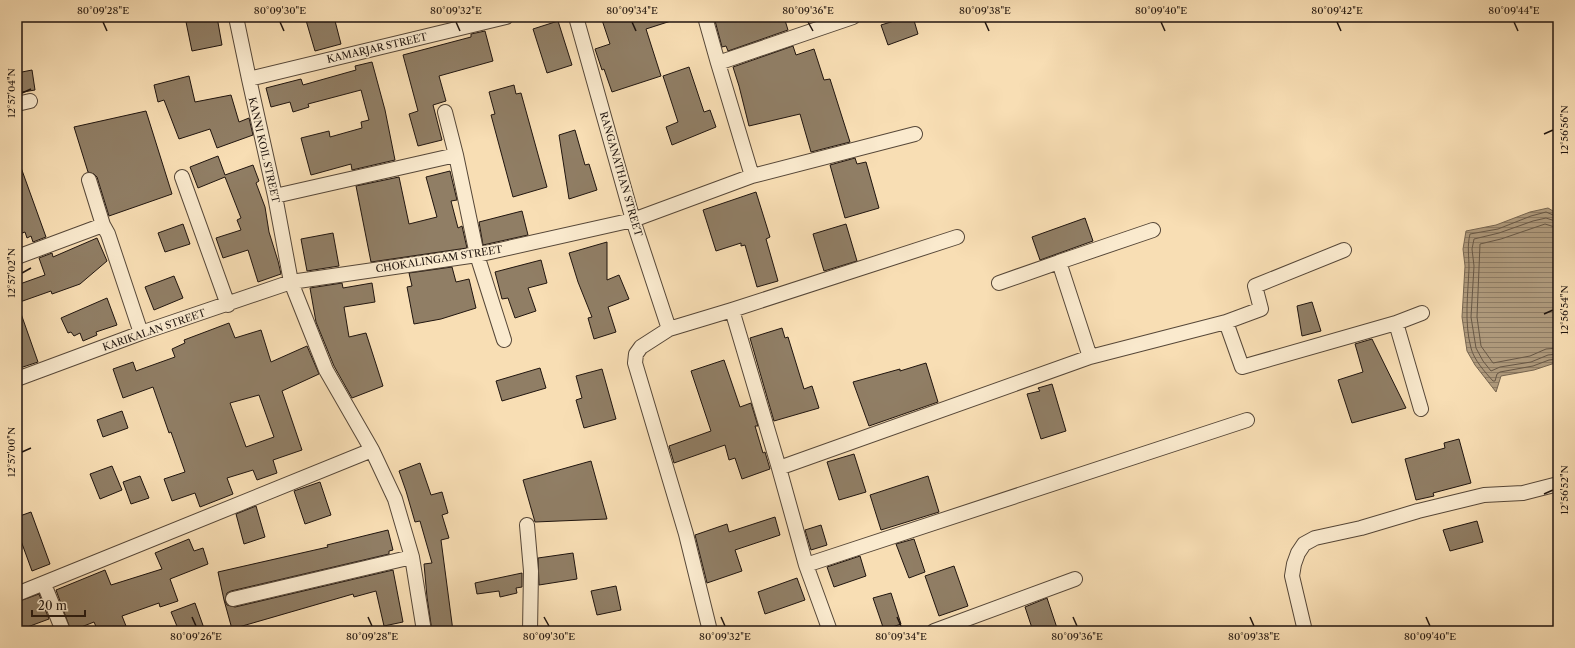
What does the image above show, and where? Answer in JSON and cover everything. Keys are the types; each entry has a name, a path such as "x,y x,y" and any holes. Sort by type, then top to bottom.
{"street":[{"name":"KANNI KOIL STREET","path":"236,17 275,196 291,282 326,370 372,450 395,499 412,557 424,631"},
{"name":"KAMARJAR STREET","path":"249,79 506,17"},
{"name":"RANGANATHAN STREET","path":"576,17 633,220 668,329"},
{"path":"705,17 752,176"},
{"path":"718,63 853,17"},
{"path":"445,112 456,155 477,255 504,340"},
{"name":"CHOKALINGAM STREET","path":"291,282 477,255 633,220 752,176 915,134"},
{"path":"275,196 456,155"},
{"path":"182,177 228,305"},
{"path":"89,180 103,225 108,234 141,333"},
{"path":"17,257 103,225"},
{"path":"999,284 1152,230"},
{"path":"710,631 686,534 635,363 636,354 641,347 668,329 732,310 958,237"},
{"path":"779,468 1090,357 1226,322 1261,309 1255,286 1344,250"},
{"path":"1059,262 1090,357"},
{"name":"KARIKALAN STREET","path":"17,380 141,333 228,305 291,282"},
{"path":"732,310 806,565 830,631"},
{"path":"1226,322 1242,367 1396,323 1422,313"},
{"path":"1396,323 1421,409"},
{"path":"806,565 1247,420"},
{"path":"17,594 372,450"},
{"path":"1305,631 1292,576 1298,553 1304,544 1315,538 1361,528 1418,511 1484,495 1523,493 1558,484"},
{"path":"527,525 531,571 530,631"},
{"path":"233,599 412,557"},
{"path":"934,631 1075,579"},
{"path":"44,584 63,631"}],"water":[{"path":"1548,208 1558,214 1558,362 1534,370 1501,376 1496,392 1475,365 1467,351 1462,317 1465,266 1463,249 1466,231 1496,225 1530,212"}],"building":[{"path":"185,17 217,17 222,45 192,51"},
{"path":"305,17 334,17 341,44 315,51"},
{"path":"601,17 674,17 674,20 646,29 661,76 612,92 604,69 602,70 595,49 610,44"},
{"path":"714,17 784,17 788,30 728,51 726,46 722,47"},
{"path":"907,17 913,17 918,34 888,45 881,25"},
{"path":"558,21 572,65 547,73 533,29"},
{"path":"485,31 493,61 439,76 446,101 433,105 442,140 418,146 409,114 418,111 403,55 471,37 471,34"},
{"path":"793,46 796,55 814,49 824,80 830,79 850,142 811,152 800,114 749,126 733,67"},
{"path":"372,62 385,110 395,160 352,170 351,164 311,175 301,138 329,131 330,137 362,128 361,122 369,120 361,90 308,104 309,107 293,112 290,102 271,107 266,88 301,79 303,85 356,70 355,66"},
{"path":"689,67 704,112 710,110 716,127 672,145 666,127 678,122 663,76"},
{"path":"32,70 35,90 17,93 17,73"},
{"path":"189,76 195,102 231,95 239,122 249,118 253,135 217,148 210,129 179,139 164,100 158,102 154,85"},
{"path":"514,85 516,94 521,93 547,187 513,197 491,115 495,114 489,92"},
{"path":"146,111 172,194 109,216 97,177 88,172 74,127"},
{"path":"575,130 585,165 589,164 597,190 569,199 559,135"},
{"path":"218,156 225,175 253,165 259,181 256,183 265,207 269,232 281,274 258,282 248,250 223,258 216,238 241,230 237,220 241,218 225,177 198,188 190,167"},
{"path":"855,158 857,164 866,162 879,208 845,218 830,165"},
{"path":"17,162 19,162 46,237 33,242 31,236 27,238 25,232 17,235"},
{"path":"450,171 457,200 451,201 458,228 462,226 467,248 371,262 356,186 399,177 409,224 437,217 426,177"},
{"path":"756,192 770,237 766,239 778,281 757,287 745,245 741,246 741,243 716,251 703,210"},
{"path":"522,211 528,235 483,245 479,222"},
{"path":"1085,218 1093,241 1040,260 1032,237"},
{"path":"183,224 190,244 165,252 158,233"},
{"path":"846,224 857,261 824,271 813,234"},
{"path":"333,233 339,266 307,271 301,239"},
{"path":"97,238 107,261 80,284 52,294 51,291 17,303 17,285 45,275 39,258 52,253 53,257"},
{"path":"607,242 607,280 619,275 629,299 608,307 616,332 594,339 588,318 592,317 578,282 569,253"},
{"path":"541,260 547,283 528,288 536,311 515,318 508,298 502,299 495,272"},
{"path":"452,267 456,282 469,279 476,308 441,319 414,324 407,287 412,286 409,273"},
{"path":"174,276 183,298 154,310 145,287"},
{"path":"342,283 343,288 372,283 375,302 344,307 349,337 366,333 383,386 352,398 334,366 316,322 310,288"},
{"path":"107,298 117,325 96,332 97,335 83,341 80,333 74,336 71,332 68,333 61,318"},
{"path":"1312,302 1321,331 1302,336 1297,306"},
{"path":"17,308 19,308 38,362 17,369"},
{"path":"229,323 235,338 261,330 271,362 307,346 319,374 282,391 302,450 273,460 277,473 257,480 253,470 227,478 233,494 200,507 195,493 172,501 164,479 185,472 171,432 169,433 153,387 123,398 113,369 133,362 136,371 175,357 172,349 185,343 184,340","holes":["259,395 274,437 246,447 230,403"]},
{"path":"782,328 785,338 788,337 804,389 812,386 819,408 774,421 750,338"},
{"path":"1372,339 1406,408 1352,423 1338,380 1363,372 1355,344"},
{"path":"724,360 740,407 751,403 758,426 755,426 763,453 765,452 770,469 742,479 735,458 729,460 725,445 674,463 669,446 711,431 691,371"},
{"path":"926,363 938,402 869,426 853,382"},
{"path":"540,368 546,388 502,401 496,381"},
{"path":"602,369 616,419 584,428 576,400 582,398 576,376"},
{"path":"1052,384 1066,431 1041,439 1027,394 1040,391 1038,388"},
{"path":"122,411 128,428 103,437 97,420"},
{"path":"1459,439 1471,483 1433,493 1434,496 1416,500 1405,459 1445,448 1444,443"},
{"path":"854,454 866,492 839,500 827,462"},
{"path":"591,461 607,519 535,522 523,480"},
{"path":"420,463 431,495 442,492 448,513 442,515 449,538 441,540 453,631 432,631 424,564 432,563 420,521 415,522 399,471"},
{"path":"112,466 122,490 100,499 90,474"},
{"path":"140,476 149,498 131,504 123,482"},
{"path":"928,476 939,512 881,530 870,495"},
{"path":"320,482 331,515 305,524 294,491"},
{"path":"256,506 265,537 244,544 236,514"},
{"path":"31,512 50,564 32,571 17,530 17,517"},
{"path":"775,517 780,535 735,550 742,571 707,583 695,535 727,524 729,532"},
{"path":"1477,521 1483,542 1450,551 1443,530"},
{"path":"821,525 827,545 811,550 805,530"},
{"path":"388,530 393,550 389,551 389,554 231,591 227,593 225,601 227,605 235,607 393,570 403,622 384,626 376,591 354,597 353,594 232,629 224,600 218,572 328,547 327,545"},
{"path":"189,539 194,551 203,548 208,564 170,579 178,601 160,607 159,603 122,616 128,631 98,631 94,622 71,631 56,590 105,570 111,585 162,569 155,553"},
{"path":"914,539 925,572 909,578 896,544"},
{"path":"573,553 577,579 539,585 538,558"},
{"path":"860,556 866,576 834,587 827,567"},
{"path":"954,566 968,606 939,616 925,576"},
{"path":"522,573 522,587 516,588 517,593 500,597 499,591 477,594 475,583"},
{"path":"797,578 805,600 765,614 758,592"},
{"path":"616,586 621,610 597,615 591,591"},
{"path":"891,593 901,624 884,630 873,598"},
{"path":"39,594 49,619 22,629 17,614 17,602"},
{"path":"1047,598 1058,631 1033,631 1025,607"},
{"path":"195,603 205,631 179,631 171,612"}]}
